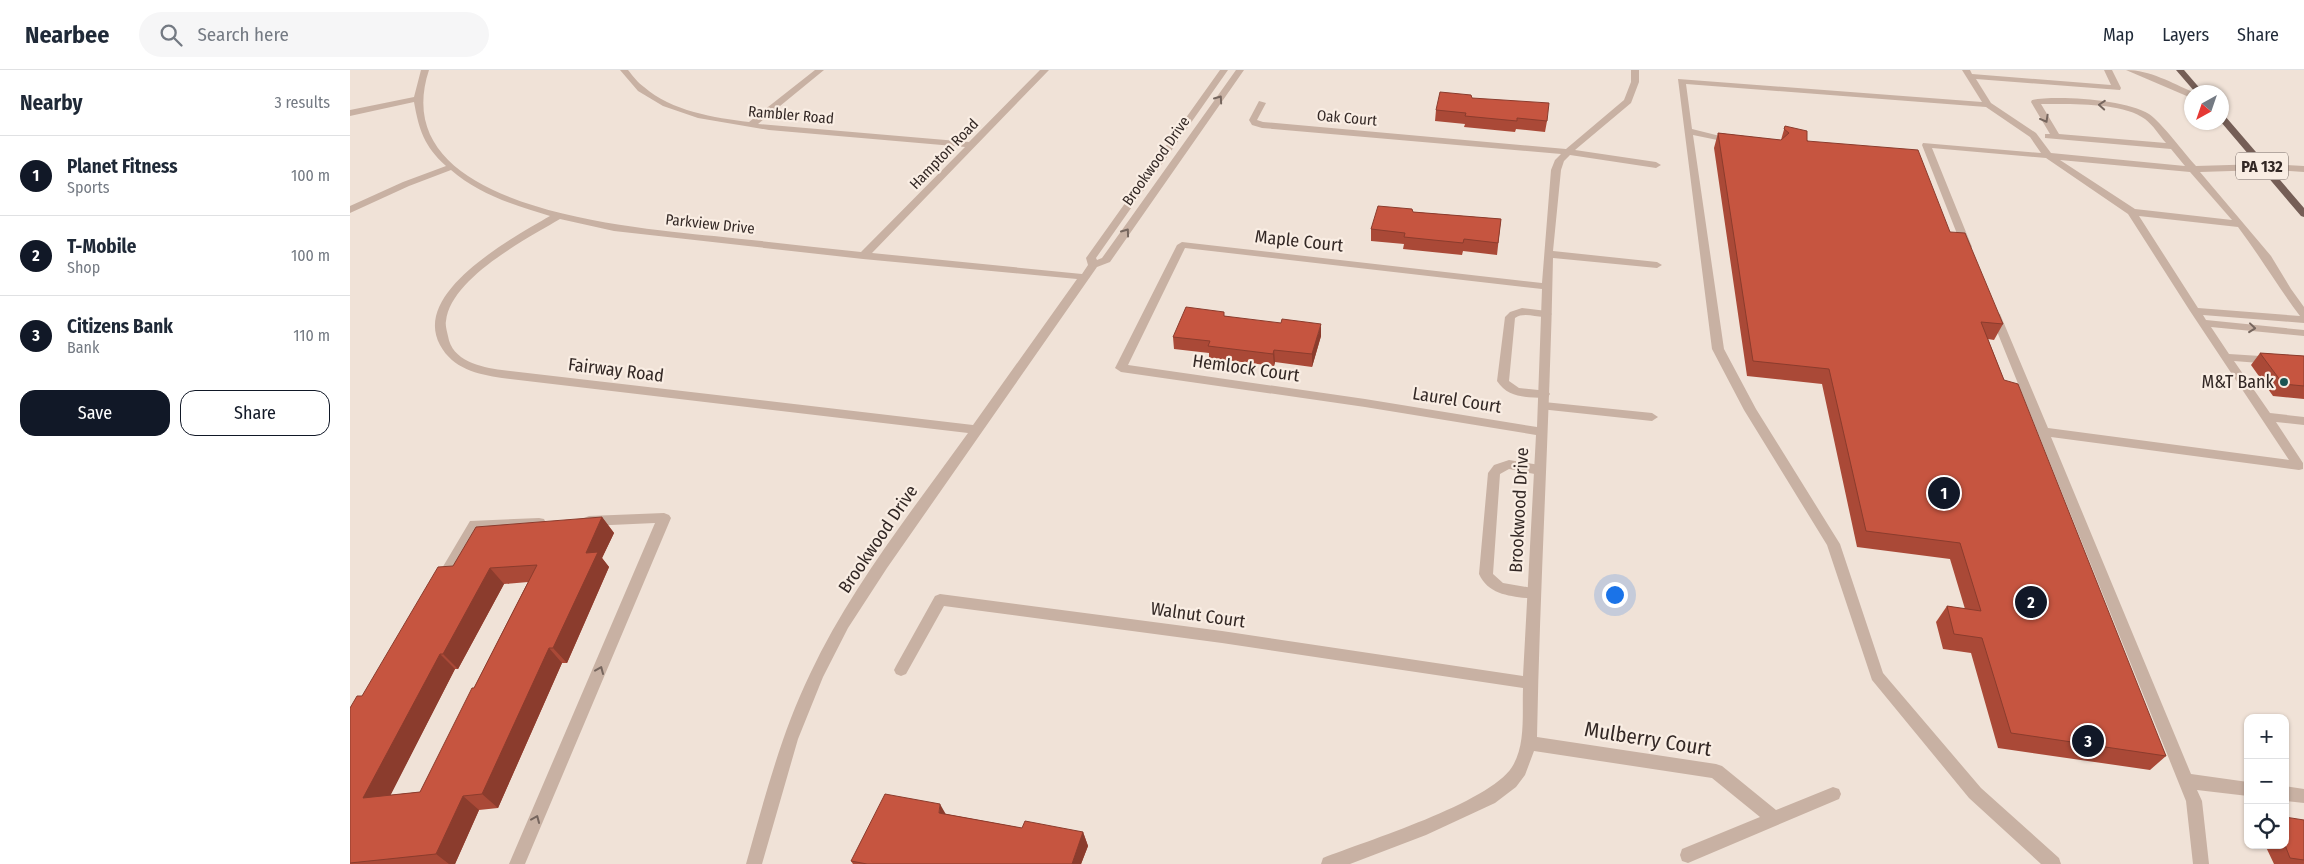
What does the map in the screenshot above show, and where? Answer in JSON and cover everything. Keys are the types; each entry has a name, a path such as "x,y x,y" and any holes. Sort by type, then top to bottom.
{"main road":[{"path":"2180,70 2193,85"},
{"name":"PA 132","path":"2229,126 2304,214"}],"street":[{"name":"Parkview Drive","path":"425,70 418,99 422,124 434,149 451,167 490,191 556,217 614,228 863,256 1085,277"},
{"name":"Rambler Road","path":"624,70 632,82 669,106 721,121 972,145"},
{"path":"750,125 820,70"},
{"name":"Hampton Road","path":"863,256 1045,70"},
{"name":"Brookwood Drive","path":"1093,265 1091,258 1224,70"},
{"name":"Brookwood Drive","path":"754,864 790,739 825,659 843,624 882,564 1093,265 1106,260 1240,70"},
{"name":"Brookwood Drive","path":"1329,864 1420,829 1489,798 1510,782 1519,770 1529,743 1533,593 1544,400 1548,254 1556,170 1560,160 1568,152 1628,101 1635,82 1635,70"},
{"path":"1968,73 2117,88 2108,70"},
{"path":"2130,70 2157,79 2184,91"},
{"path":"1968,73 1988,104 2033,135 2048,156 2132,212 2203,323 2302,469"},
{"path":"1988,104 1681,81 1718,350 1750,410 1833,544 1877,676 1974,793 2053,864"},
{"path":"350,113 418,99"},
{"path":"2056,136 2035,102 2122,106 2138,111 2148,117 2241,224 2266,256 2286,290 2304,314"},
{"name":"Oak Court","path":"1262,103 1254,120 1255,123 1262,125 1568,152"},
{"path":"1688,131 1742,142"},
{"path":"2033,135 2172,146"},
{"path":"1974,262 1926,145 2193,168 2263,167 2304,169"},
{"path":"1568,152 1656,164"},
{"path":"350,210 392,190 451,167"},
{"path":"2132,212 2241,224"},
{"name":"Fairway Road","path":"556,217 483,264 458,287 447,302 440,316 440,334 446,348 456,358 470,366 534,378 977,430"},
{"name":"Maple Court","path":"1121,368 1182,245 1548,286"},
{"path":"1548,254 1658,265"},
{"path":"1989,299 2194,801 2201,864"},
{"path":"2195,310 2304,320"},
{"path":"1547,314 1520,311 1514,313 1510,318 1503,381 1506,386 1513,391 1544,400 1652,417"},
{"path":"2203,323 2304,333"},
{"path":"2226,357 2284,362"},
{"name":"Hemlock Court","path":"1121,368 1365,403"},
{"name":"Laurel Court","path":"1365,403 1542,432"},
{"path":"2267,418 2304,421"},
{"path":"2043,432 2302,469"},
{"path":"1533,593 1494,585 1487,580 1486,574 1494,473 1497,467 1504,464 1540,470"},
{"path":"517,864 664,518 574,522"},
{"path":"435,592 475,525 554,522"},
{"name":"Walnut Court","path":"901,670 940,600 1222,637 1530,683"},
{"name":"Mulberry Court","path":"1529,743 1716,771 1775,820"},
{"path":"2186,781 2244,788"},
{"path":"1688,855 1833,794"},
{"path":"2289,794 2304,796"}],"building":[{"path":"1440,92 1471,95 1472,98 1549,103 1547,121 1517,118 1517,121 1465,116 1466,113 1436,110"},
{"path":"1785,126 1807,131 1807,141 1918,150 1950,232 1965,233 2003,324 1981,322 2004,380 2018,384 2166,756 2011,733 1982,638 1954,634 1947,606 1981,611 1960,543 1866,531 1829,369 1753,361 1718,133 1781,140 1789,133 1784,129"},
{"path":"1378,206 1412,209 1413,212 1501,219 1498,243 1464,239 1463,243 1404,237 1405,233 1371,229"},
{"path":"1186,307 1224,312 1224,316 1281,323 1282,319 1321,324 1312,354 1274,350 1273,354 1208,346 1210,341 1173,337"},
{"path":"2260,353 2304,356 2304,386 2283,384"},
{"path":"602,517 586,553 598,552 553,648 549,648 482,794 463,796 436,854 350,863 350,708 357,696 362,696 438,567 453,566 476,527","holes":["537,565 474,688 472,688 420,792 363,798 440,654 443,654 490,568"]},
{"path":"885,794 940,804 939,813 1022,828 1025,821 1083,832 1072,864 867,864 851,861"},
{"path":"2289,818 2304,820 2304,860 2290,858 2287,849 2289,849"}],"place":[{"name":"M&T Bank","path":"2284,382"},
{"name":"Planet Fitness","path":"1944,493"},
{"name":"T-Mobile","path":"2031,602"},
{"name":"Citizens Bank","path":"2088,741"}]}
